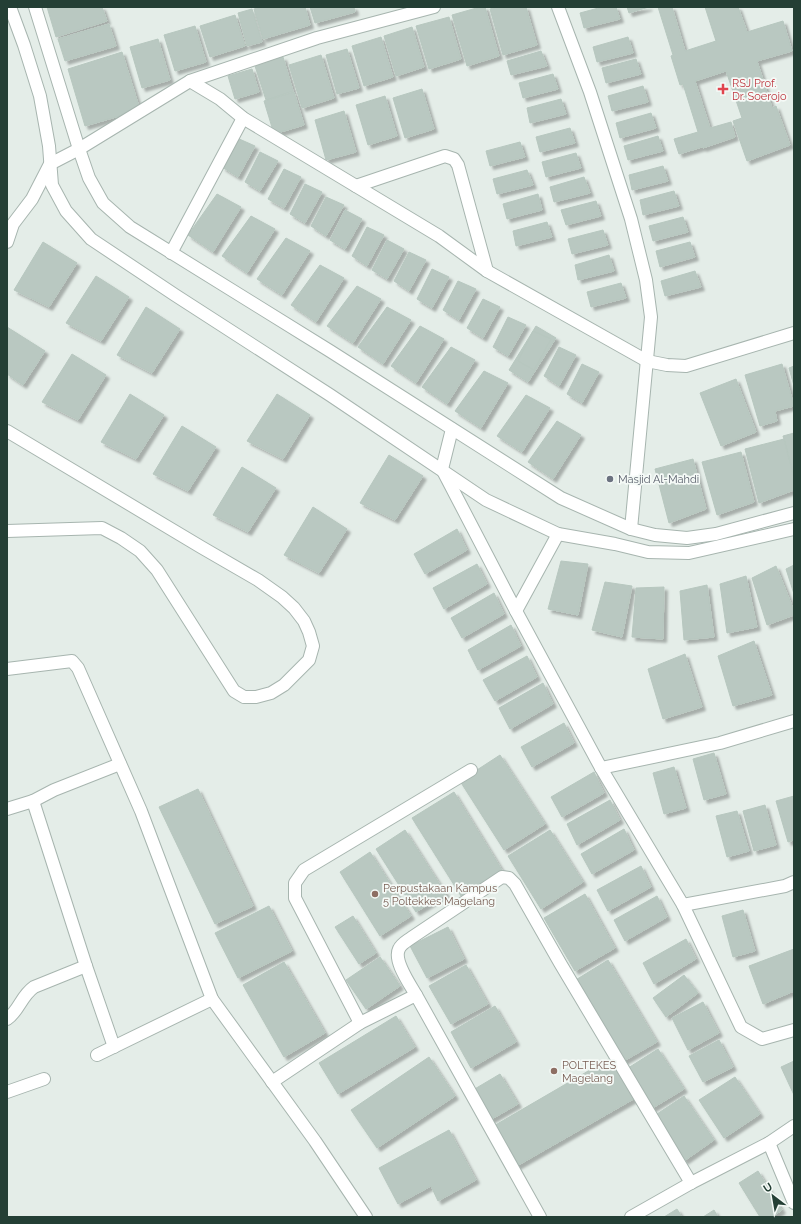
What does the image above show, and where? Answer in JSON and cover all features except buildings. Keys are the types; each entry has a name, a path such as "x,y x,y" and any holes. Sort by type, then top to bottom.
{"street":[{"path":"10,7 40,96 49,146 52,185 62,205 91,239 175,295 336,399 486,500 558,534 615,544 648,552 690,553 794,528"},
{"path":"35,7 89,178 104,202 130,227 330,351 561,498 631,529 655,535 687,538 716,534 794,513"},
{"path":"7,242 13,224 32,199 50,164 79,149 190,80 317,38 434,7"},
{"path":"558,7 590,92 631,219 646,280 651,317 631,529"},
{"path":"190,80 220,99 243,118 439,236 486,271 647,361 667,365 686,366 794,333"},
{"path":"171,253 243,118"},
{"path":"356,186 445,156 454,159 458,164 486,271"},
{"path":"452,429 442,469 516,611 601,768 683,905 741,1027 762,1039 794,1030"},
{"path":"7,431 258,580 282,597 294,608 304,621 309,632 312,646 309,660 284,685 271,693 256,697 244,697 234,691 157,570 140,551 121,538 102,528 7,531"},
{"path":"516,611 558,534"},
{"path":"7,669 67,661 72,661 78,668 141,811 212,999 315,1142 366,1217"},
{"path":"601,768 720,743 794,721"},
{"path":"7,809 33,801 54,790 120,764"},
{"path":"360,1023 295,898 295,883 304,870 471,770"},
{"path":"33,801 114,1048"},
{"path":"540,1217 399,964 398,954 400,947 502,877 509,878 515,884 560,963 691,1183"},
{"path":"683,905 785,886 794,882"},
{"path":"7,1019 18,1007 27,992 34,987 86,966"},
{"path":"272,1082 360,1023 416,995"},
{"path":"97,1055 212,999"},
{"path":"7,1092 44,1079"},
{"path":"631,1217 691,1183 769,1143 794,1126"},
{"path":"769,1143 794,1203"}],"place":[{"name":"RSJ Prof. Dr. Soerojo","path":"723,89"},
{"name":"Masjid Al-Mahdi","path":"610,479"},
{"name":"Perpustakaan Kampus 5 Poltekkes Magelang","path":"375,894"},
{"name":"POLTEKES Magelang","path":"554,1071"}]}
